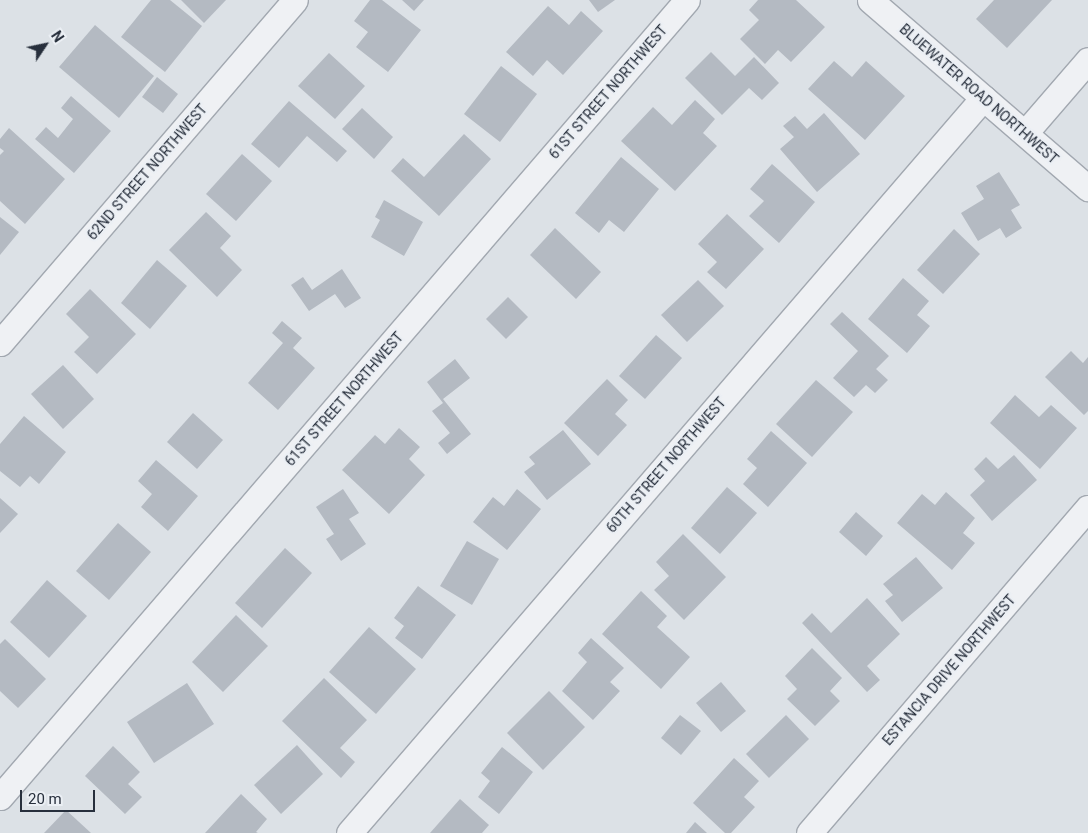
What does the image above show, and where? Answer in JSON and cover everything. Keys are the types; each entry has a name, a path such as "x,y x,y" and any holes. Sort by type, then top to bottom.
{"street":[{"name":"62ND STREET NORTHWEST","path":"0,343 295,0"},
{"name":"61ST STREET NORTHWEST","path":"0,798 687,0"},
{"name":"BLUEWATER ROAD NORTHWEST","path":"870,0 1088,188"},
{"path":"1025,134 1088,60"},
{"name":"60TH STREET NORTHWEST","path":"349,833 983,98"},
{"name":"ESTANCIA DRIVE NORTHWEST","path":"809,833 1088,508"}],"building":[{"path":"151,0 170,0 202,26 165,72 121,37"},
{"path":"181,0 226,0 204,23"},
{"path":"370,0 382,0 421,30 388,72 356,47 368,32 354,21"},
{"path":"402,0 424,0 414,11"},
{"path":"589,0 615,0 598,12"},
{"path":"758,0 796,0 825,27 791,62 778,50 765,64 740,39 759,20 749,10"},
{"path":"994,0 1052,0 1007,48 976,19"},
{"path":"548,6 569,25 581,11 603,31 563,75 547,60 533,76 506,52"},
{"path":"95,25 154,76 119,118 59,67"},
{"path":"711,52 735,76 754,57 779,83 762,100 749,88 722,115 685,78"},
{"path":"329,53 365,86 335,119 298,86"},
{"path":"834,61 852,77 866,61 905,96 865,140 808,89"},
{"path":"501,66 537,94 500,142 464,114"},
{"path":"157,77 178,94 163,113 142,97"},
{"path":"71,96 111,131 74,173 35,139 46,127 58,138 73,119 61,108"},
{"path":"695,100 715,119 703,133 717,146 675,191 621,141 653,107 672,125"},
{"path":"289,101 347,151 337,162 307,136 279,168 251,144"},
{"path":"362,108 393,137 374,159 342,129"},
{"path":"824,113 860,154 817,192 780,149 794,137 783,126 795,116 807,129"},
{"path":"9,128 65,179 25,224 0,201 0,155 4,151 0,148 0,139"},
{"path":"464,134 491,159 439,216 391,171 403,158 424,177"},
{"path":"242,154 272,181 236,221 206,194"},
{"path":"621,157 659,189 624,232 609,220 599,233 575,213"},
{"path":"772,164 815,202 779,243 749,216 764,201 750,189"},
{"path":"999,172 1020,205 1011,210 1022,228 1006,238 1000,228 978,241 961,213 984,199 976,186"},
{"path":"384,200 423,222 404,256 371,237 380,220 375,217"},
{"path":"206,212 231,236 220,248 242,270 217,297 169,250"},
{"path":"727,214 764,249 726,289 707,272 717,262 698,244"},
{"path":"0,217 19,232 0,255"},
{"path":"555,228 601,272 576,299 530,255"},
{"path":"954,229 980,254 943,294 917,270"},
{"path":"157,260 187,286 150,329 121,303"},
{"path":"342,269 361,298 345,308 335,294 309,311 291,285 303,277 312,290"},
{"path":"903,278 929,301 917,315 930,326 907,353 868,319"},
{"path":"698,280 724,306 687,342 661,315"},
{"path":"90,289 136,334 97,374 74,352 89,337 66,314"},
{"path":"508,297 528,317 506,339 486,319"},
{"path":"842,312 889,356 876,369 888,380 875,393 866,385 854,397 833,378 858,351 830,324"},
{"path":"282,321 302,338 293,348 315,368 278,410 248,383 283,343 272,333"},
{"path":"656,335 682,358 645,399 619,376"},
{"path":"1071,351 1083,363 1088,357 1088,411 1084,415 1045,377"},
{"path":"455,359 470,378 443,399 471,434 447,454 438,443 450,433 432,411 443,403 427,382"},
{"path":"63,365 94,399 63,429 31,394"},
{"path":"607,379 628,400 615,414 627,425 598,456 564,423"},
{"path":"816,380 853,412 812,457 776,424"},
{"path":"1015,395 1039,417 1051,405 1077,428 1040,469 990,423"},
{"path":"193,413 223,440 197,469 167,442"},
{"path":"24,416 66,452 39,484 30,476 20,487 0,471 0,444"},
{"path":"399,428 420,447 409,459 425,475 389,514 342,470 375,435 385,444"},
{"path":"563,430 591,464 547,500 524,472 535,464 529,457"},
{"path":"771,431 807,463 768,507 743,484 757,468 747,459"},
{"path":"1014,455 1037,480 992,521 970,495 985,481 974,469 986,457 998,469"},
{"path":"156,460 198,496 168,531 141,507 152,494 138,481"},
{"path":"727,487 757,513 720,554 691,528"},
{"path":"343,489 359,513 349,519 366,544 341,561 326,539 334,534 316,507"},
{"path":"517,489 541,509 507,550 473,522 493,497 504,506"},
{"path":"946,492 975,518 963,533 975,543 952,570 897,523 922,494 935,505"},
{"path":"0,498 18,514 0,533"},
{"path":"856,512 883,536 866,556 839,532"},
{"path":"118,523 151,552 109,600 76,571"},
{"path":"683,534 726,577 684,620 654,590 669,576 656,562"},
{"path":"467,541 499,559 472,605 440,586"},
{"path":"285,548 312,573 262,628 235,603"},
{"path":"916,557 943,588 902,622 885,601 893,595 883,584"},
{"path":"47,580 87,616 49,658 10,622"},
{"path":"418,586 456,615 422,659 395,638 404,626 394,618"},
{"path":"641,591 667,616 657,627 690,657 661,689 602,634"},
{"path":"867,598 900,634 867,666 880,680 867,692 802,623 812,613 831,633"},
{"path":"236,615 268,646 223,692 192,662"},
{"path":"369,627 416,669 376,714 329,672"},
{"path":"591,638 624,668 610,682 620,691 593,720 562,691 587,662 578,653"},
{"path":"5,639 46,679 18,708 0,691 0,644"},
{"path":"812,648 842,678 830,691 840,701 815,726 787,699 797,689 785,676"},
{"path":"324,678 367,720 340,748 355,762 341,778 282,721"},
{"path":"721,682 746,711 721,732 696,703"},
{"path":"187,683 214,724 154,763 127,722"},
{"path":"549,691 585,727 543,770 507,733"},
{"path":"680,715 701,731 681,755 661,738"},
{"path":"786,715 809,739 769,778 746,754"},
{"path":"297,745 323,774 281,814 254,785"},
{"path":"113,746 140,772 128,784 142,797 125,814 85,776"},
{"path":"502,747 533,772 499,814 478,797 490,781 481,773"},
{"path":"734,758 759,781 744,797 755,807 731,833 725,833 693,803"},
{"path":"241,794 267,819 256,832 258,833 205,833"},
{"path":"460,799 489,825 482,833 430,833"},
{"path":"66,810 91,833 44,833"},
{"path":"695,822 707,833 686,833"}]}
